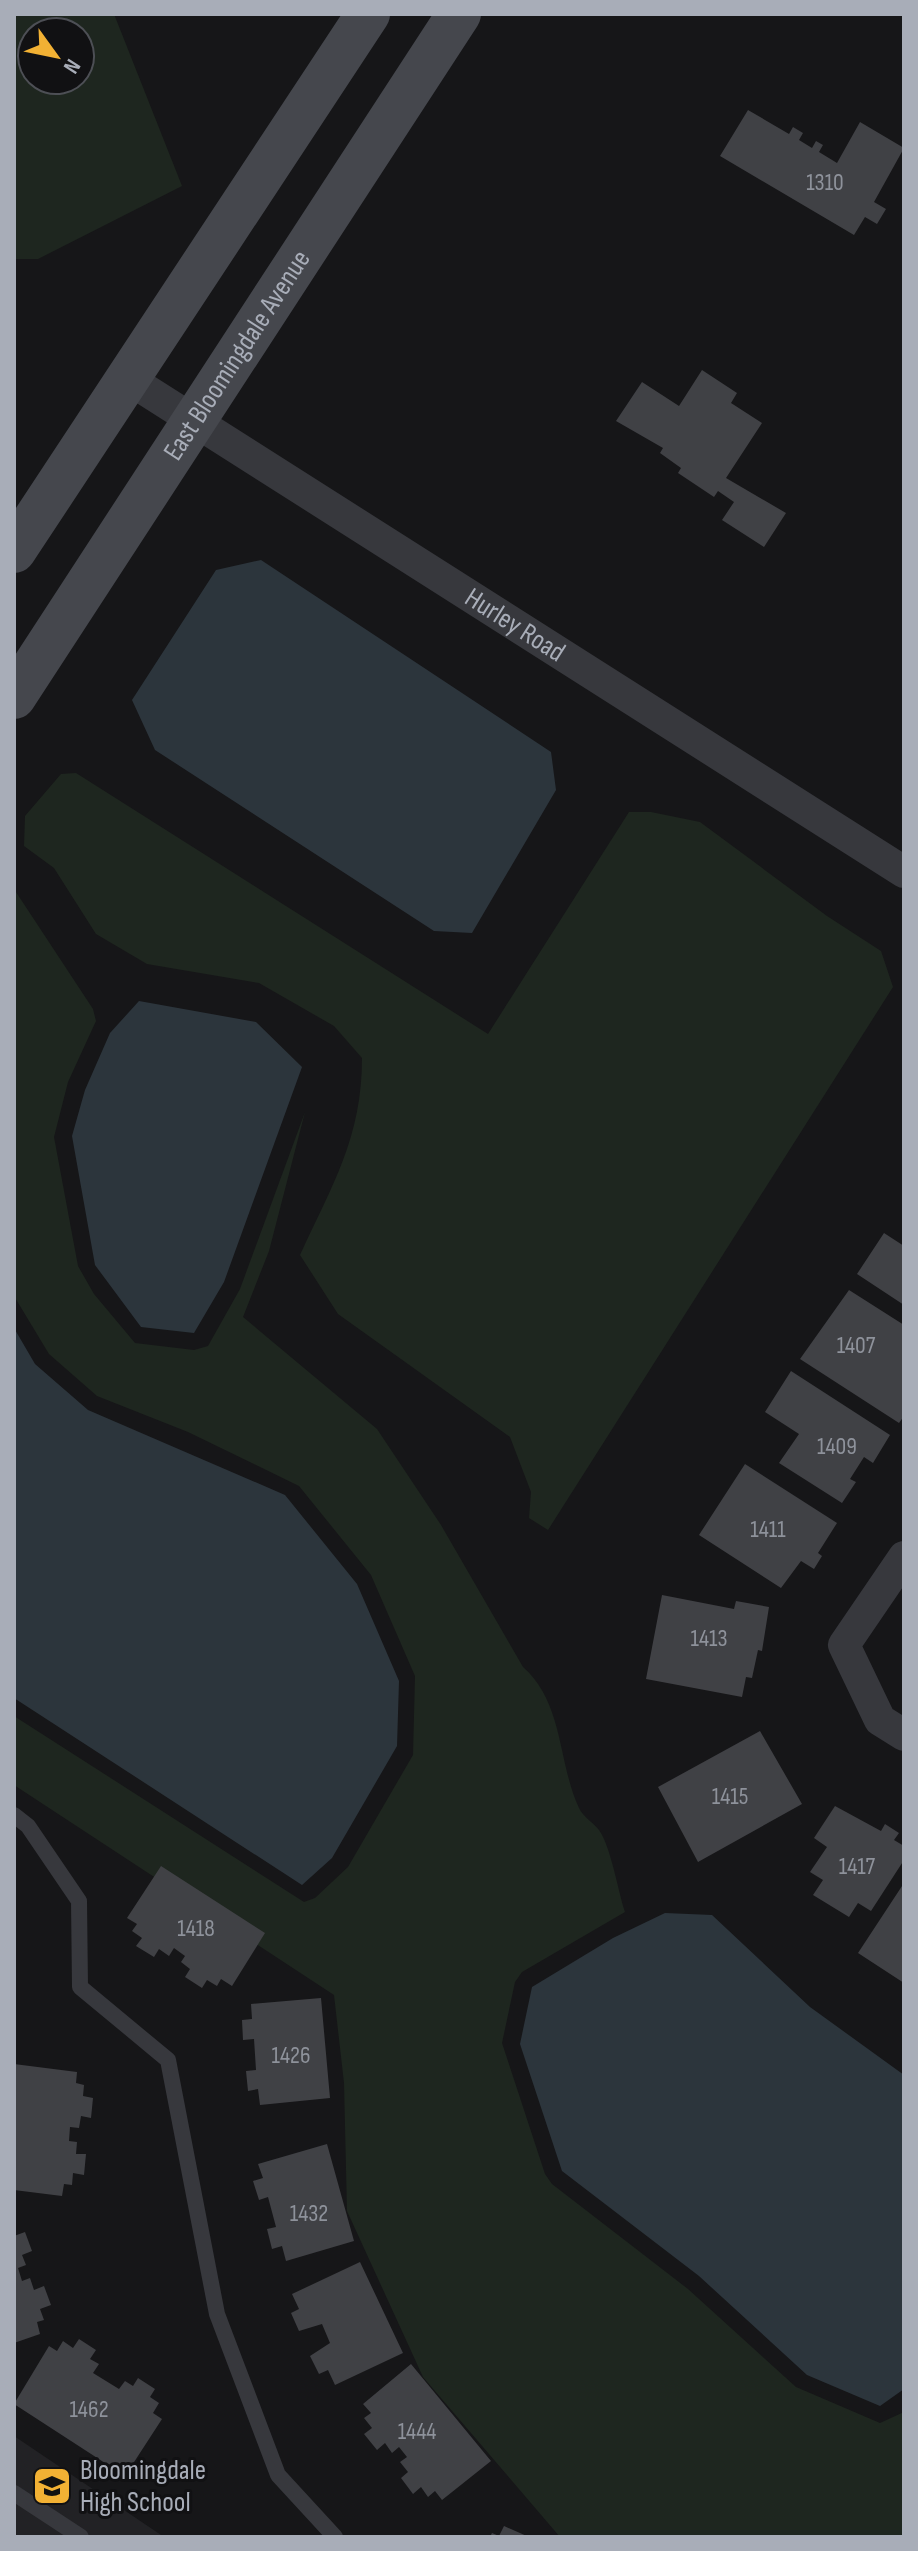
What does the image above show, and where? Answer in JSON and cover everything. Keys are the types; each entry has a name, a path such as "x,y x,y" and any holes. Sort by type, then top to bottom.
{"main road":[{"path":"14,551 368,14"},
{"name":"East Bloomingdale Avenue","path":"14,697 192,419 459,14"}],"street":[{"name":"Hurley Road","path":"127,378 904,872"},
{"path":"904,1557 844,1645 880,1720 904,1735"}],"lane":[{"path":"14,1815 28,1826 79,1901 80,1987 168,2060 217,2314 278,2475 335,2537"},
{"path":"14,2493 81,2537"}],"shaded area":[{"path":"14,14 114,14 182,186 38,259 14,259"},
{"path":"261,560 551,752 556,790 472,933 434,931 155,750 132,700 216,570"},
{"path":"76,773 488,1034 629,812 651,812 700,822 827,916 881,951 893,987 548,1530 529,1518 531,1492 510,1437 338,1314 300,1255 334,1183 351,1137 361,1087 362,1058 334,1026 259,983 147,964 96,934 54,868 24,846 25,816 61,774"},
{"path":"14,889 93,1009 96,1021 68,1082 54,1137 78,1266 94,1294 135,1343 194,1350 208,1346 240,1289 305,1112 269,1251 243,1317 377,1429 441,1525 523,1667 546,1698 572,1791 581,1811 603,1838 625,1912 522,1972 515,1982 502,2043 545,2174 552,2184 688,2289 796,2387 880,2423 904,2412 904,2537 560,2537 423,2377 347,2211 344,2083 334,1995 14,1785 14,1716 304,1902 315,1898 348,1867 413,1755 415,1676 371,1575 299,1486 188,1432 97,1396 49,1354 14,1296"},
{"path":"139,1001 256,1022 302,1067 224,1282 194,1333 141,1327 95,1265 72,1136 85,1090 110,1033"},
{"path":"14,1328 35,1364 88,1410 285,1495 357,1584 399,1681 397,1746 332,1858 302,1885 14,1698"},
{"path":"665,1913 712,1915 810,2007 904,2075 904,2389 880,2406 807,2375 699,2276 562,2171 520,2044 532,1987 613,1938"},
{"name":"Bloomingdale High School","path":"14,2436 164,2537 14,2537"}],"building":[{"path":"748,110 789,134 793,127 803,133 799,140 812,148 816,141 823,145 819,152 837,163 860,122 904,148 874,202 886,209 877,224 865,217 854,235 720,156"},
{"path":"702,370 737,393 731,403 762,423 726,478 786,513 764,547 722,520 734,502 718,491 714,497 678,473 681,468 660,453 663,448 616,421 642,382 679,406"},
{"path":"884,1233 904,1246 904,1305 857,1274"},
{"path":"849,1290 904,1325 904,1416 899,1423 800,1359"},
{"path":"791,1371 890,1435 873,1463 864,1457 850,1479 856,1482 842,1503 779,1463 799,1434 765,1412"},
{"path":"745,1464 837,1523 818,1553 822,1556 814,1569 801,1561 781,1588 699,1535"},
{"path":"662,1595 734,1609 736,1601 769,1607 762,1651 758,1650 752,1678 746,1677 742,1697 646,1679"},
{"path":"760,1731 802,1804 698,1862 658,1787"},
{"path":"835,1806 881,1831 885,1824 899,1833 894,1840 904,1846 904,1860 871,1911 858,1903 849,1917 813,1895 823,1880 810,1872 827,1847 814,1838"},
{"path":"161,1866 265,1933 232,1986 221,1979 217,1986 207,1980 202,1988 185,1977 190,1969 181,1962 185,1956 174,1948 169,1956 159,1949 154,1957 136,1946 142,1938 132,1931 137,1924 127,1918"},
{"path":"904,1883 904,1983 858,1953"},
{"path":"321,1998 330,2098 260,2105 258,2089 248,2091 246,2071 256,2070 254,2039 243,2040 242,2020 252,2019 251,2004"},
{"path":"14,2064 77,2072 76,2083 84,2085 83,2096 93,2098 91,2118 81,2116 79,2128 70,2127 69,2141 77,2142 76,2154 86,2154 84,2175 73,2173 72,2185 64,2184 62,2196 14,2190"},
{"path":"327,2144 354,2241 286,2261 282,2246 272,2249 267,2229 276,2227 268,2197 259,2200 253,2181 263,2178 258,2164"},
{"path":"25,2232 32,2251 22,2255 26,2265 18,2268 22,2281 30,2278 34,2290 44,2286 51,2305 40,2309 44,2320 37,2322 40,2334 14,2343 14,2236"},
{"path":"360,2262 403,2353 335,2385 328,2370 319,2374 310,2356 330,2343 322,2324 299,2331 291,2313 299,2309 292,2294"},
{"path":"79,2339 96,2350 90,2359 99,2364 93,2373 119,2389 125,2381 133,2386 138,2378 155,2389 150,2397 159,2403 153,2413 162,2419 125,2476 14,2404 49,2346 57,2351 63,2341 73,2348"},
{"path":"411,2364 491,2461 442,2500 435,2491 428,2497 421,2487 413,2494 401,2478 408,2472 400,2462 407,2457 399,2447 392,2453 385,2443 377,2450 364,2434 372,2428 364,2418 371,2413 363,2404"},
{"path":"504,2526 529,2537 490,2537 492,2533 499,2536"}],"place":[{"name":"Bloomingdale High School","path":"52,2486"}]}
